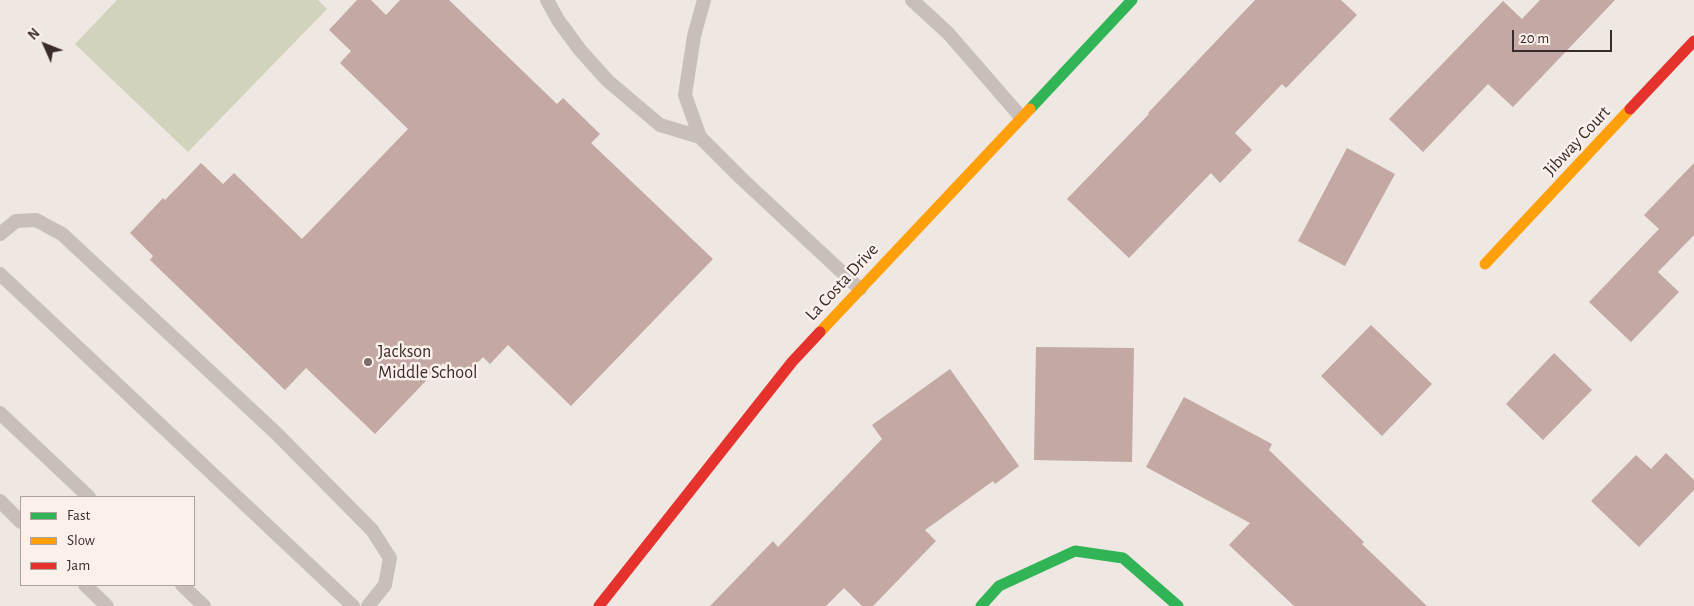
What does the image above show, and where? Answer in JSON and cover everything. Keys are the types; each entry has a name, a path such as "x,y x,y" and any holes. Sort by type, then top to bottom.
{"street":[{"name":"La Costa Drive","path":"599,606 792,362 1020,117 1132,0"},
{"name":"Jibway Court","path":"1484,264 1694,41"},
{"path":"981,606 999,586 1075,551 1123,558 1178,606"}],"lane":[{"path":"547,0 558,20 580,50 608,81 660,125 700,138 860,289"},
{"path":"700,138 685,95 694,36 704,0"},
{"path":"912,0 948,33 1020,117"},
{"path":"0,234 16,221 36,220 62,234 276,433 372,530 390,558 385,585 368,606"},
{"path":"0,274 353,606"},
{"path":"0,412 88,496"},
{"path":"0,500 20,521"},
{"path":"86,586 107,606"},
{"path":"183,586 204,606"}],"green space":[{"path":"117,0 318,0 327,9 188,152 75,44"}],"building":[{"path":"357,0 371,0 386,15 400,0 449,0 557,104 563,98 600,134 591,143 713,259 571,406 508,345 490,364 483,357 461,380 443,363 375,434 306,368 285,390 150,260 153,256 130,233 163,198 165,200 201,163 223,184 234,173 302,239 408,129 340,63 351,51 329,30"},
{"path":"1255,0 1341,0 1357,15 1286,88 1282,84 1235,133 1252,150 1220,183 1211,173 1129,258 1067,199"},
{"path":"1540,0 1615,0 1513,107 1488,84 1423,152 1389,119 1503,1 1522,19"},
{"path":"1347,148 1395,174 1345,266 1298,241"},
{"path":"1694,163 1694,235 1658,272 1679,292 1631,342 1589,302 1659,229 1644,215"},
{"path":"1371,325 1432,384 1382,436 1321,376"},
{"path":"1036,347 1134,348 1132,462 1034,460"},
{"path":"1554,353 1592,390 1543,440 1506,404"},
{"path":"950,369 1019,466 995,484 993,481 925,530 936,541 873,606 862,606 844,588 826,606 710,606 773,541 778,547 882,439 872,425"},
{"path":"1184,397 1272,444 1269,450 1364,542 1362,544 1427,606 1294,606 1229,545 1250,523 1146,467"},
{"path":"1666,453 1694,480 1694,490 1639,547 1591,501 1636,455 1651,469"}],"traffic: fast":[{"path":"1030,109 1132,0"},
{"path":"981,606 999,586 1075,551 1123,558 1178,606"}],"traffic: slow":[{"path":"820,332 1030,109"},
{"path":"1485,264 1630,109"}],"traffic: jam":[{"path":"1630,109 1694,41"},
{"path":"599,606 792,362 820,332"}],"place":[{"name":"Jackson Middle School","path":"368,362"}]}
